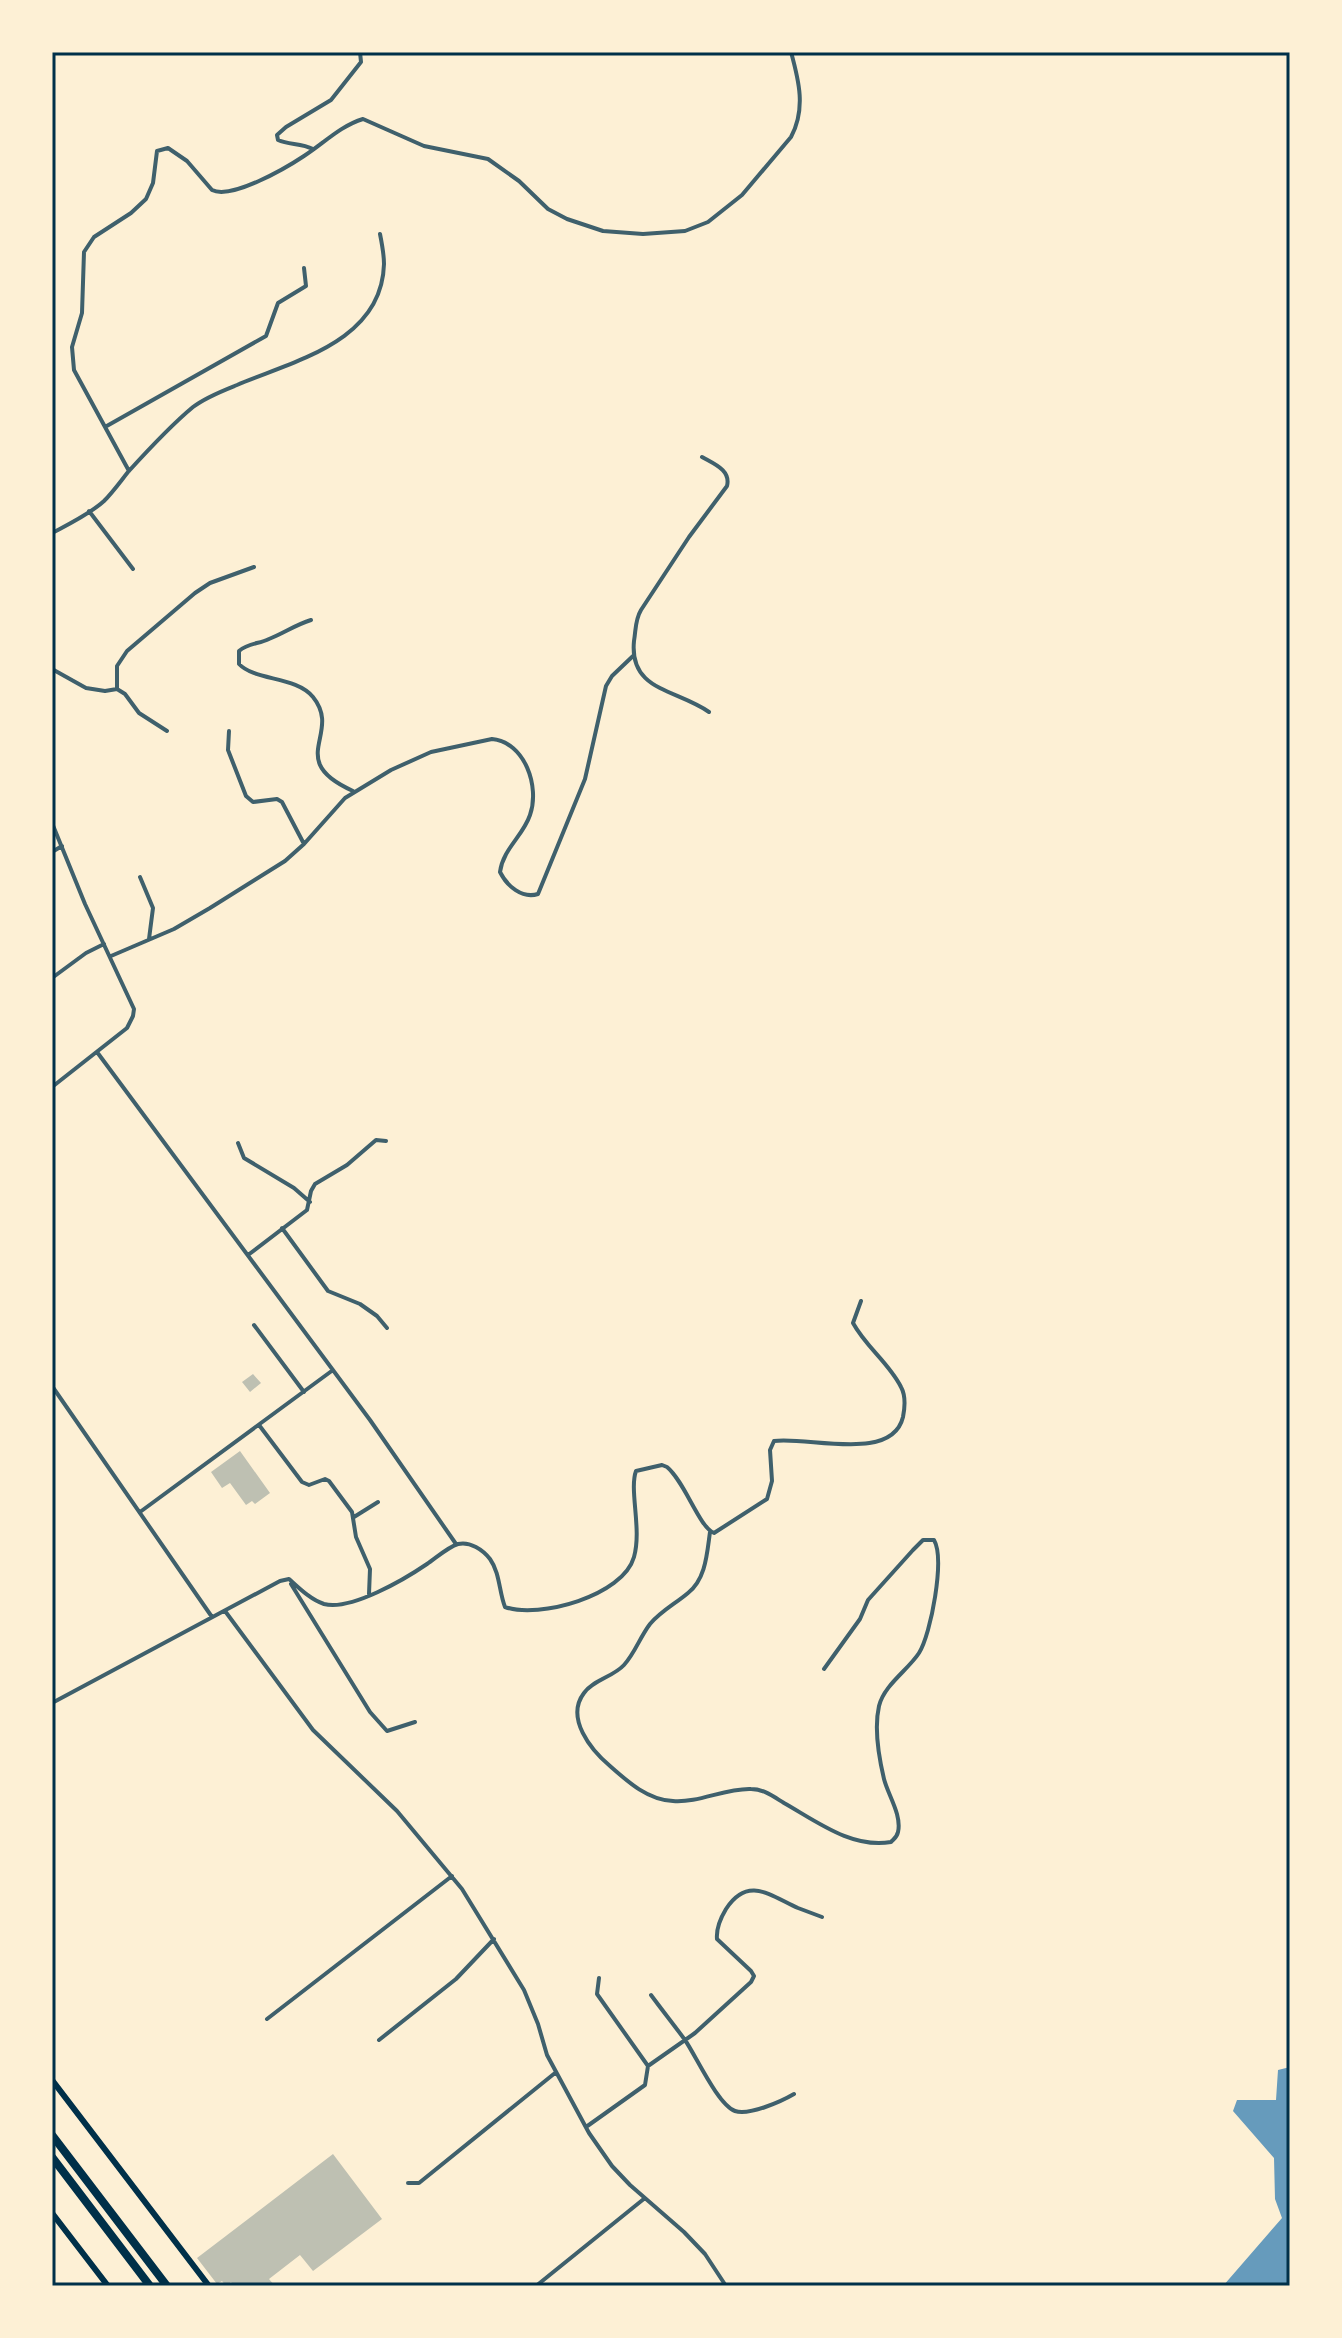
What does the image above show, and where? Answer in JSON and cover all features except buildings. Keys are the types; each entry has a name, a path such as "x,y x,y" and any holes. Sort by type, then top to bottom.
{"highway":[{"path":"52,2135 167,2286"},
{"path":"52,2157 150,2286"}],"main road":[{"path":"52,2080 209,2286"},
{"path":"52,2213 108,2286"}],"street":[{"path":"313,149 299,143 283,142 278,140 277,135 331,100 361,62 360,52"},
{"path":"129,471 74,370 72,358 75,333 82,313 84,252 94,237 131,213 146,199 153,183 157,151 168,148 180,154 219,194 238,190 294,162 347,126 363,119 424,146 488,159 519,181 548,209 578,223 603,231 624,233 685,231 708,222 734,203 791,137 797,125 800,94 791,52"},
{"path":"52,533 103,501 194,407 209,397 290,365 346,336 370,307 381,286 384,264 380,234"},
{"path":"105,427 266,336 278,303 306,286 304,268"},
{"path":"702,457 724,470 729,480 727,486 641,610 636,620 633,656 637,671 649,682 709,712"},
{"path":"89,511 133,569"},
{"path":"117,689 117,666 127,651 210,583 254,567"},
{"path":"311,620 289,627 269,639 245,645 239,651 239,664 244,669 299,687 313,696 321,715 319,766 330,780 353,791"},
{"path":"111,956 174,929 285,861 353,791 423,755 492,739 508,743 528,767 532,808 524,828 502,862 500,872 510,886 521,893 538,894 585,779 606,686 633,656"},
{"path":"52,669 86,688 117,689 125,694 139,713 167,731"},
{"path":"229,731 228,750 246,796 253,802 277,799 282,802 304,844"},
{"path":"52,823 131,998 133,1016 127,1028 52,1087"},
{"path":"52,852 62,846"},
{"path":"140,877 153,908 149,939"},
{"path":"52,978 104,944"},
{"path":"97,1052 412,1478 456,1544"},
{"path":"248,1255 307,1210 315,1184 347,1165 376,1140 386,1141"},
{"path":"238,1143 244,1158 294,1188 310,1202"},
{"path":"282,1228 328,1291 360,1304 387,1328"},
{"path":"710,1532 719,1531 767,1499 772,1481 770,1450 774,1441 866,1443 887,1439 900,1425 905,1403 903,1391 895,1377 861,1338 853,1323 861,1301"},
{"path":"254,1325 304,1392"},
{"path":"140,1512 333,1370"},
{"path":"52,1386 212,1617"},
{"path":"259,1425 302,1482 309,1485 325,1479 329,1481 354,1517 356,1537 370,1569 369,1594"},
{"path":"289,1579 307,1595 327,1605 340,1605 404,1579 456,1544 468,1544 491,1560 503,1602 510,1609 565,1605 587,1599 628,1570 633,1560 638,1528 634,1475 636,1471 662,1465 679,1479 703,1525 710,1532"},
{"path":"354,1517 378,1502"},
{"path":"710,1532 704,1570 691,1591 648,1626 625,1664 584,1691 578,1720 581,1731 594,1750 634,1785 656,1798 676,1802 726,1791 760,1790 829,1830 881,1843 891,1842 898,1833 898,1822 880,1757 879,1706 885,1692 906,1671 928,1636 938,1560 934,1540 923,1540 868,1600 860,1619 824,1669"},
{"path":"52,1703 280,1581 289,1579"},
{"path":"289,1579 297,1597 370,1712 387,1731 415,1722"},
{"path":"225,1611 313,1730 397,1811 452,1876 524,1990 555,2073 612,2166 705,2254 726,2286"},
{"path":"267,2019 452,1876"},
{"path":"648,2066 739,1995 754,1976 717,1939 722,1917 736,1896 762,1891 822,1917"},
{"path":"379,2040 456,1979 494,1939"},
{"path":"586,2127 645,2085 648,2066 597,1994 599,1978"},
{"path":"651,1995 685,2040 721,2098 733,2110 753,2109 794,2094"},
{"path":"408,2183 419,2183 555,2073"},
{"path":"536,2286 645,2198"}],"water":[{"path":"1290,2067 1290,2286 1223,2286 1282,2218 1275,2199 1274,2158 1233,2111 1237,2100 1276,2100 1278,2070"}]}
